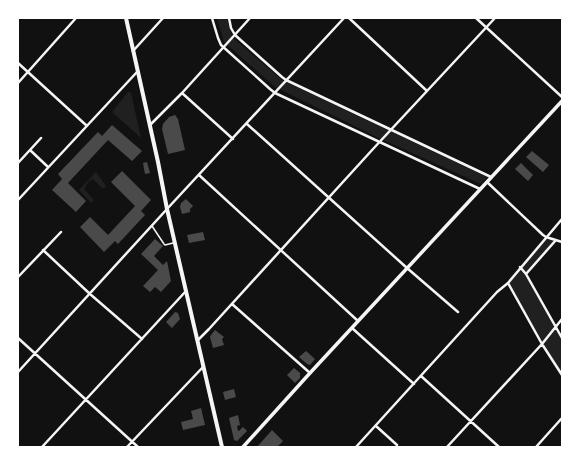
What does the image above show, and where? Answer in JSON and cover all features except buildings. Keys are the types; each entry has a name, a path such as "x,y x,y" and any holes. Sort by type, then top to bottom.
{"main road":[{"path":"126,18 167,209 222,447"}],"street":[{"path":"18,83 76,18"},
{"path":"133,51 163,18"},
{"path":"212,18 218,38 223,48 275,93 480,189"},
{"path":"229,18 231,28 235,35 286,80 491,177"},
{"path":"150,125 182,93 250,18"},
{"path":"18,372 344,18"},
{"path":"349,18 427,91"},
{"path":"476,18 562,97"},
{"path":"197,340 232,304 280,250 495,18"},
{"path":"18,63 87,126"},
{"path":"18,200 137,72"},
{"path":"182,93 232,139"},
{"path":"243,447 562,101"},
{"path":"247,124 328,198 458,312"},
{"path":"18,163 41,138"},
{"path":"30,150 48,167"},
{"path":"199,175 358,321"},
{"path":"487,182 543,235 562,242"},
{"path":"356,447 497,292 508,282 562,219"},
{"path":"18,278 61,232"},
{"path":"526,274 556,240"},
{"path":"43,250 90,294 142,339"},
{"path":"520,267 526,274 562,338"},
{"path":"508,282 542,344 562,375"},
{"path":"42,447 186,290"},
{"path":"232,304 310,373"},
{"path":"447,447 542,344 562,319"},
{"path":"352,328 414,384"},
{"path":"18,338 138,447"},
{"path":"128,447 204,366"},
{"path":"422,376 499,447"},
{"path":"536,447 562,418"},
{"path":"376,426 397,445"}],"lane":[{"path":"152,226 165,245 175,243"}],"shaded area":[{"path":"217,18 227,18 232,37 282,80 487,177 481,184 381,139 275,87 224,42"},
{"path":"128,92 131,93 141,138 112,112"},
{"path":"96,172 106,186 103,189 93,179 88,182 84,189 94,200 91,203 79,190"},
{"path":"546,237 556,240 526,275 562,338 562,375 508,283"}]}
